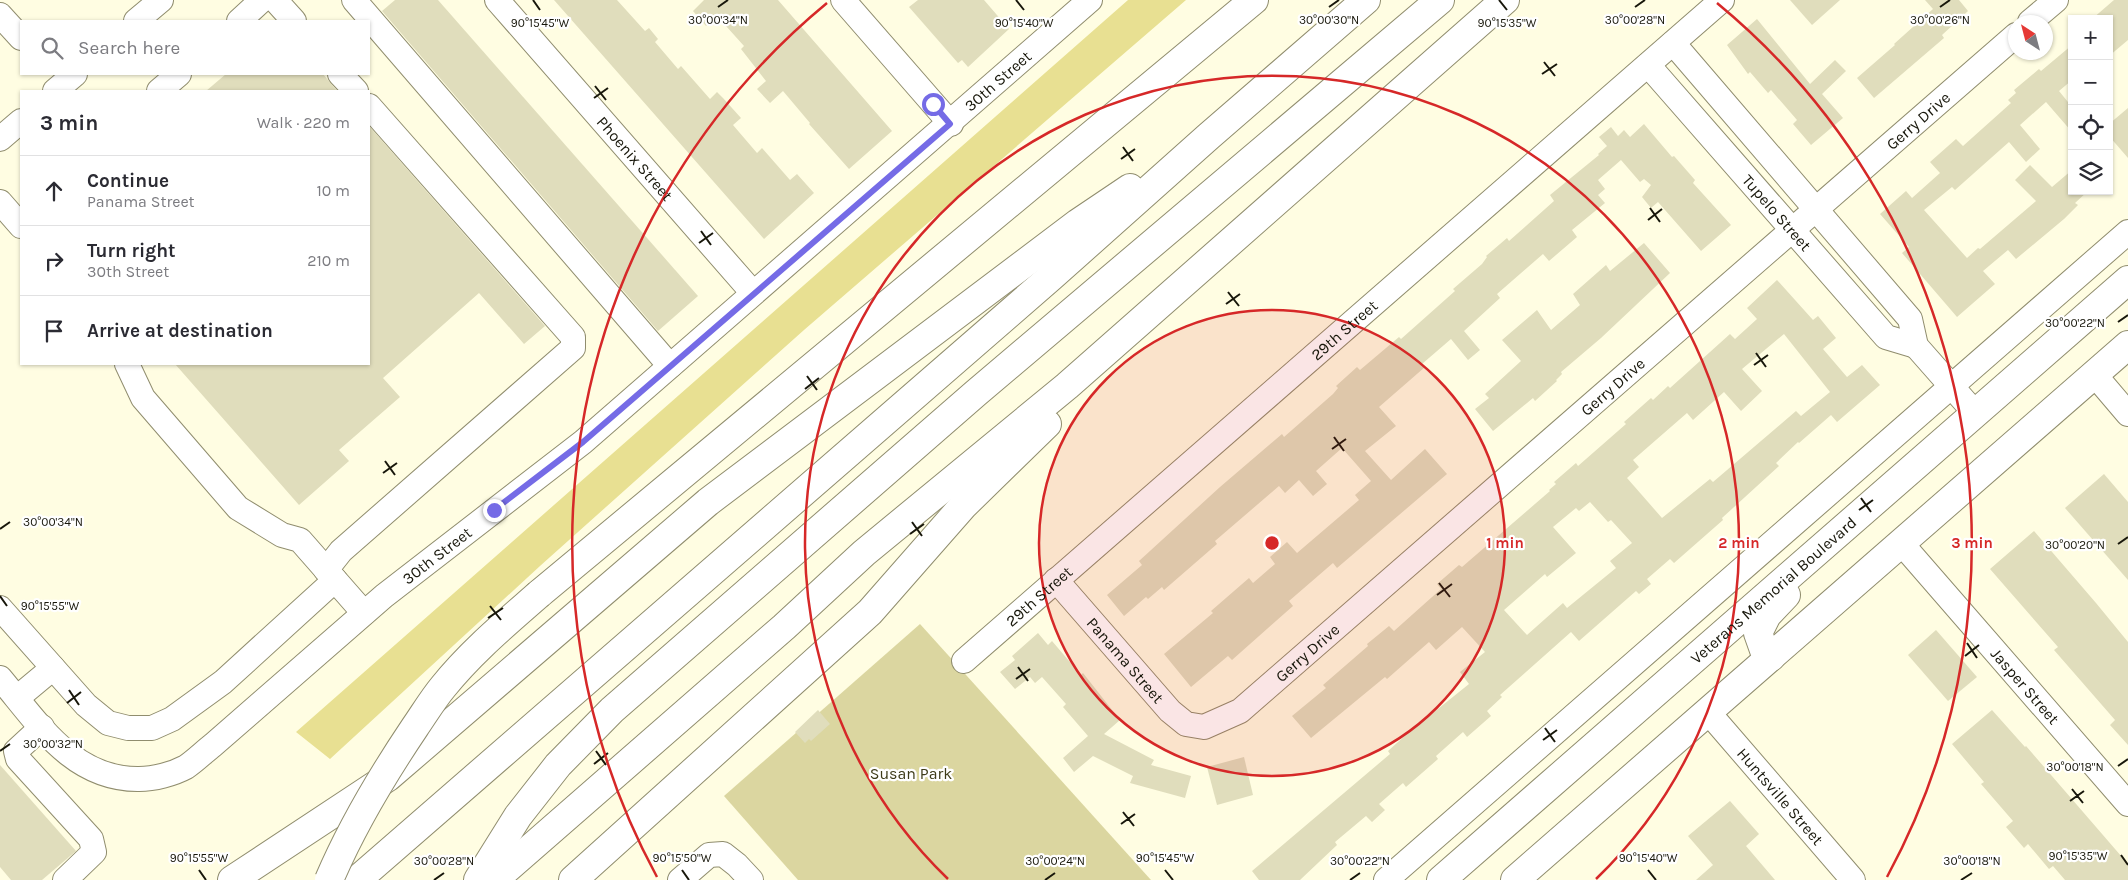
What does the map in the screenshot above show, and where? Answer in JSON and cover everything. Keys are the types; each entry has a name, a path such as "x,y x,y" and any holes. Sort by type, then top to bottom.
{"main road":[{"path":"329,880 344,845 367,803 403,745 443,686 480,646 553,582 1254,0"},
{"path":"357,880 1036,290 1366,0"},
{"path":"478,880 518,816 558,765 612,710 976,393 1440,0"},
{"path":"494,880 784,627 864,553 1066,386 1505,0"},
{"path":"232,880 388,777 708,502 1078,222 1209,136"},
{"name":"Veterans Memorial Boulevard","path":"1441,880 2128,280"},
{"path":"1515,880 1902,544 2126,346"},
{"path":"573,880 870,612 963,506 1049,422 1066,386"},
{"path":"1771,658 1764,650 1758,634 1767,615 1880,496"},
{"path":"1447,880 1474,851"}],"street":[{"path":"137,20 161,0"},
{"path":"240,20 262,0"},
{"path":"276,0 293,20"},
{"path":"354,0 670,366"},
{"name":"Phoenix Street","path":"497,0 753,293"},
{"path":"843,0 950,124"},
{"name":"30th Street","path":"6,689 56,744 81,764 109,776 129,780 151,779 185,767 213,745 364,613 583,442 1090,0"},
{"name":"29th Street","path":"964,661 1722,0"},
{"path":"2038,15 2056,0"},
{"path":"0,15 20,37"},
{"name":"Gerry Drive","path":"1204,727 1240,711 2008,42"},
{"name":"Tupelo Street","path":"1673,43 1910,318 1916,346"},
{"name":"Tupelo Street","path":"1648,65 1886,336 1916,346 1975,413"},
{"path":"160,90 178,75"},
{"path":"341,75 355,90"},
{"path":"0,608 86,705 108,723 128,728 152,728 172,719 223,682 331,575 341,551 573,348 573,337 370,107"},
{"path":"0,139 20,122"},
{"path":"1386,880 2128,232"},
{"path":"127,365 143,398 238,508 282,535 300,540 364,613"},
{"path":"2094,374 2128,414"},
{"name":"Jasper Street","path":"1902,544 2128,804"},
{"name":"Panama Street","path":"1056,580 1170,711 1186,724 1204,727"},
{"path":"6,689 52,668"},
{"name":"Huntsville Street","path":"1708,712 1853,880"},
{"path":"42,727 16,751 18,759 91,839 94,852 65,880"},
{"path":"680,880 709,855 723,854 751,880"}],"green space":[{"name":"Susan Park","path":"920,624 1151,880 798,880 724,796"}],"shaded area":[{"path":"1128,0 1186,0 804,330 540,566 330,759 296,732"}],"building":[{"path":"395,0 438,0 698,296 658,331 382,11"},
{"path":"554,0 617,0 645,31 649,28 658,39 655,42 678,69 681,66 710,99 717,92 723,98 741,118 733,125 757,153 762,148 790,180 797,174 814,193 764,239"},
{"path":"704,0 778,0 892,131 849,169 783,91 770,103 757,89 766,81 741,49 744,46 717,16 706,26 693,11"},
{"path":"918,0 984,0 1009,29 968,67 962,60 958,63 909,7"},
{"path":"1790,0 1840,0 1812,25"},
{"path":"1925,0 1959,0 1968,11 1942,35 1944,38 1874,98 1857,78 1933,9"},
{"path":"2114,0 2128,0 2128,40 2113,53 2113,15 2097,15"},
{"path":"1757,19 1810,84 1835,60 1846,71 1822,94 1843,118 1811,145 1793,124 1797,120 1771,90 1768,93 1750,72 1748,74 1727,45"},
{"path":"2068,48 2068,83 2059,91 2068,102 2068,127 2046,102 2020,125 2040,149 2026,162 2009,142 1955,190 1952,187 1924,210 1967,258 2036,201 2015,180 2030,165 2052,187 2068,173 2068,195 2084,195 2075,203 2078,205 2064,219 2016,259 2008,250 1983,271 1995,284 1957,317 1902,253 1909,247 1880,214 1906,191 1912,198 1940,173 1930,162 1956,139 1963,146 2011,103 2008,100 2016,93 2014,90 2039,69 2041,71"},
{"path":"225,75 324,75 336,90 207,90"},
{"path":"2128,108 2128,158 2113,141 2113,121"},
{"path":"1644,124 1672,157 1674,156 1695,180 1693,183 1731,225 1701,251 1658,202 1651,208 1642,197 1651,185 1644,179 1640,182 1621,160 1598,180 1605,189 1598,195 1605,203 1572,230 1577,237 1549,261 1543,254 1497,294 1500,298 1464,331 1480,350 1468,360 1451,339 1422,364 1425,367 1379,407 1396,426 1365,451 1391,480 1425,449 1447,474 1337,568 1333,563 1289,601 1293,606 1232,660 1228,656 1191,687 1164,654 1213,613 1211,611 1249,578 1253,583 1275,564 1270,557 1287,542 1297,553 1359,500 1355,495 1371,481 1342,448 1316,471 1327,484 1313,496 1299,480 1285,493 1279,486 1215,541 1217,544 1164,590 1162,587 1148,599 1146,597 1124,616 1107,595 1142,565 1139,561 1220,487 1282,434 1284,437 1333,394 1338,388 1336,386 1357,367 1360,370 1399,337 1401,339 1455,291 1453,289 1482,264 1486,256 1507,238 1509,241 1554,201 1550,195 1599,155 1607,146 1599,137 1611,127 1618,136 1624,130 1630,137"},
{"path":"370,127 545,326 524,344 479,293 383,378 400,397 339,450 349,461 299,505 176,365 370,365"},
{"path":"1644,243 1670,273 1601,338 1561,372 1562,374 1557,381 1535,401 1533,398 1493,431 1475,409 1489,398 1485,394 1521,361 1502,340 1537,310 1551,330 1580,305 1573,294 1606,265 1610,271"},
{"path":"1777,280 1813,320 1818,316 1836,338 1823,349 1847,377 1862,365 1880,385 1837,422 1831,415 1798,442 1776,463 1779,466 1722,518 1723,520 1674,563 1670,559 1647,579 1651,584 1639,594 1636,591 1579,641 1571,632 1500,695 1502,697 1487,711 1491,716 1467,737 1463,732 1436,756 1438,759 1406,787 1403,783 1379,804 1385,810 1372,822 1366,816 1335,842 1337,845 1300,880 1259,880 1252,871 1390,754 1388,751 1408,733 1469,684 1460,672 1485,652 1462,627 1436,650 1429,642 1387,679 1385,677 1311,738 1292,716 1326,688 1323,685 1368,646 1367,644 1389,626 1394,631 1441,589 1437,584 1459,565 1462,567 1550,491 1556,484 1554,482 1576,463 1578,466 1626,424 1624,422 1651,398 1653,400 1668,386 1670,388 1730,334 1735,339 1757,319 1747,308","holes":["1784,334 1830,392 1801,416 1796,411 1713,482 1710,479 1662,518 1627,478 1639,467 1633,460 1687,413 1693,420 1724,392 1741,411 1762,391 1742,369","1590,502 1608,522 1611,520 1632,543 1610,561 1616,568 1567,608 1563,603 1527,635 1504,610 1545,574 1547,577 1576,553 1553,527 1576,508 1579,511"]},
{"path":"2104,474 2128,502 2128,580 2065,508"},
{"path":"2034,531 2128,642 2128,745 2110,725 2115,720 2054,650 2058,647 1990,569"},
{"path":"1936,630 1977,677 1948,701 1908,655"},
{"path":"1038,633 1048,645 1052,641 1081,675 1083,673 1120,720 1104,734 1154,760 1151,765 1191,776 1185,798 1130,783 1133,776 1093,756 1074,772 1063,758 1088,736 1063,707 1066,704 1042,677 1035,683 1030,677 1015,689 1000,672 1015,660 1012,656"},
{"path":"818,710 830,724 811,741 809,739 805,743 795,732"},
{"path":"1992,710 2026,746 2128,864 2128,880 2065,880 2053,866 2049,869 2028,844 2024,848 2006,827 2013,821 1981,784 1984,782 1952,744"},
{"path":"1244,757 1253,795 1217,805 1207,767"},
{"path":"0,765 76,851 42,880 11,880 0,867"},
{"path":"1730,801 1759,834 1746,846 1775,880 1696,880 1713,865 1688,836"}],"route":[{"path":"494,510 583,442 950,124 933,104"}]}
